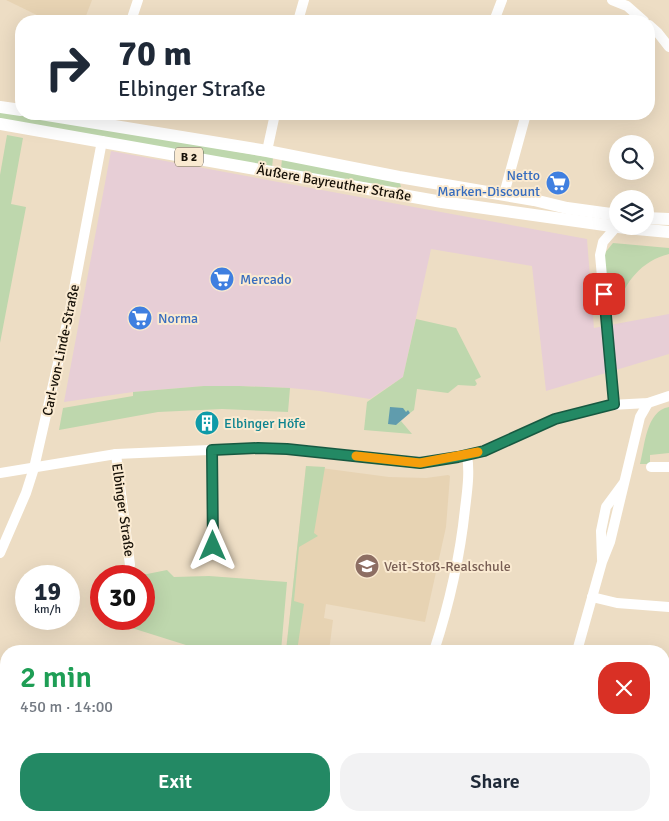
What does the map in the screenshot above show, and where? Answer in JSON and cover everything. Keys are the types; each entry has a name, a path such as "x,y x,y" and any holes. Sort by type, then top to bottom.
{"main road":[{"path":"0,107 15,109"},
{"name":"Äußere Bayreuther Straße","path":"107,120 399,177 504,194 609,219"},
{"name":"Äußere Bayreuther Straße","path":"0,124 442,202 609,220"},
{"path":"654,218 669,219"},
{"name":"Äußere Bayreuther Straße","path":"654,229 669,232"}],"street":[{"path":"133,15 138,0"},
{"path":"300,15 304,0"},
{"path":"496,15 502,0"},
{"path":"612,0 627,6 637,15"},
{"path":"655,30 669,47"},
{"path":"267,152 274,120"},
{"path":"504,194 524,120"},
{"name":"Carl-von-Linde-Straße","path":"0,553 26,494 41,442 70,310 102,141"},
{"path":"609,233 603,242 600,255 614,404"},
{"name":"Elbinger Straße","path":"0,473 116,454 258,448 287,449 420,463 484,451 555,419 614,404 648,403 669,396"},
{"path":"579,645 602,562 601,531 606,507 625,481 640,417 648,403"},
{"path":"212,450 213,546"},
{"name":"Elbinger Straße","path":"116,454 130,565"},
{"path":"439,645 462,540 468,491 467,455"},
{"path":"651,467 669,467"},
{"path":"592,597 618,603 669,607"}],"shaded area":[{"path":"6,0 92,0 86,15 37,15"},
{"path":"111,151 587,239 594,328 669,314 669,354 546,391 532,266 431,249 403,377 370,399 290,388 204,386 133,392 64,402"},
{"name":"Veit-Stoß-Realschule","path":"306,466 389,477 426,478 450,476 446,527 425,622 326,604 324,618 333,620 330,645 287,645"}],"green space":[{"path":"0,111 15,114 15,120 52,120 273,158 272,168 0,119"},
{"path":"7,135 23,138 11,204 26,207 0,343 0,175"},
{"path":"282,159 400,183 401,187 281,169"},
{"path":"613,243 669,248 669,254 659,257 642,267 630,281 617,308 610,309 604,254"},
{"path":"416,319 456,328 481,377 475,380 477,384 475,386 458,385 448,393 417,389 414,410 410,413 408,410 396,425 401,421 412,434 364,430 367,402 403,377"},
{"path":"204,386 290,388 288,412 222,409 158,412 59,430 63,408 133,396 133,392"},
{"path":"669,407 669,453 650,455 650,464 640,464 651,422 661,410"},
{"path":"306,466 325,467 314,533 318,536 299,547 294,601 304,604 298,645 287,645"},
{"path":"167,570 174,577 209,576 287,582 282,645 186,645 138,630 155,630 155,572"}],"water":[{"path":"390,407 403,408 406,412 408,410 410,413 396,425 388,424"}],"slow traffic":[{"path":"356,456 420,463 478,452"}],"place":[{"name":"Netto Marken-Discount","path":"558,183"},
{"name":"Mercado","path":"222,279"},
{"name":"Norma","path":"140,318"},
{"name":"Elbinger Höfe","path":"207,423"},
{"name":"Veit-Stoß-Realschule","path":"367,566"}],"route":[{"path":"213,546 212,450 287,449 420,463 484,451 555,419 614,404 604,294"}]}
